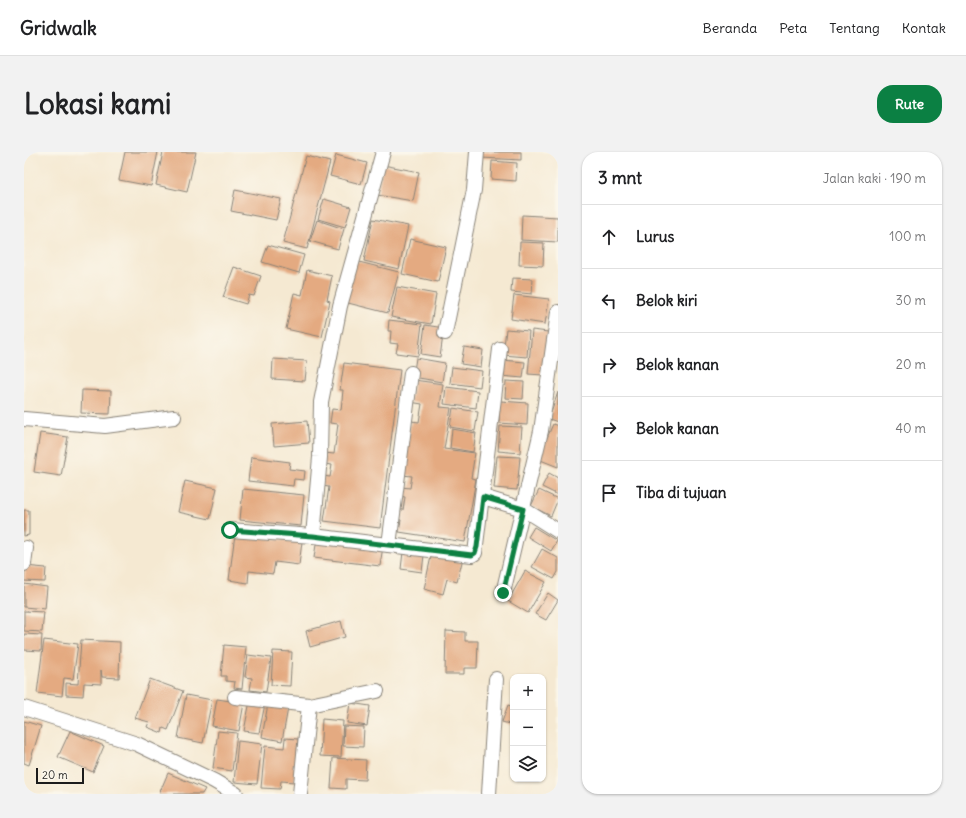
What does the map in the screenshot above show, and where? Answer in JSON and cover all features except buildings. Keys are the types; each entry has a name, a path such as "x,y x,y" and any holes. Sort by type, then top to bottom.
{"street":[{"path":"313,536 320,456 321,402 340,306 383,152"},
{"path":"445,334 474,190 477,152"},
{"path":"503,593 541,431 558,312"},
{"path":"230,530 313,536 472,555 475,553 477,547 500,349"},
{"path":"389,545 411,373"},
{"path":"24,419 105,426 174,417"},
{"path":"483,497 523,509 558,531"},
{"path":"24,564 26,548"},
{"path":"489,794 496,679"},
{"path":"235,697 309,705 377,692"},
{"path":"300,794 309,705"},
{"path":"24,708 137,744 211,788 236,794"}],"route":[{"path":"230,530 313,536 472,555 475,553 477,547 483,497 523,509 503,593"}]}
